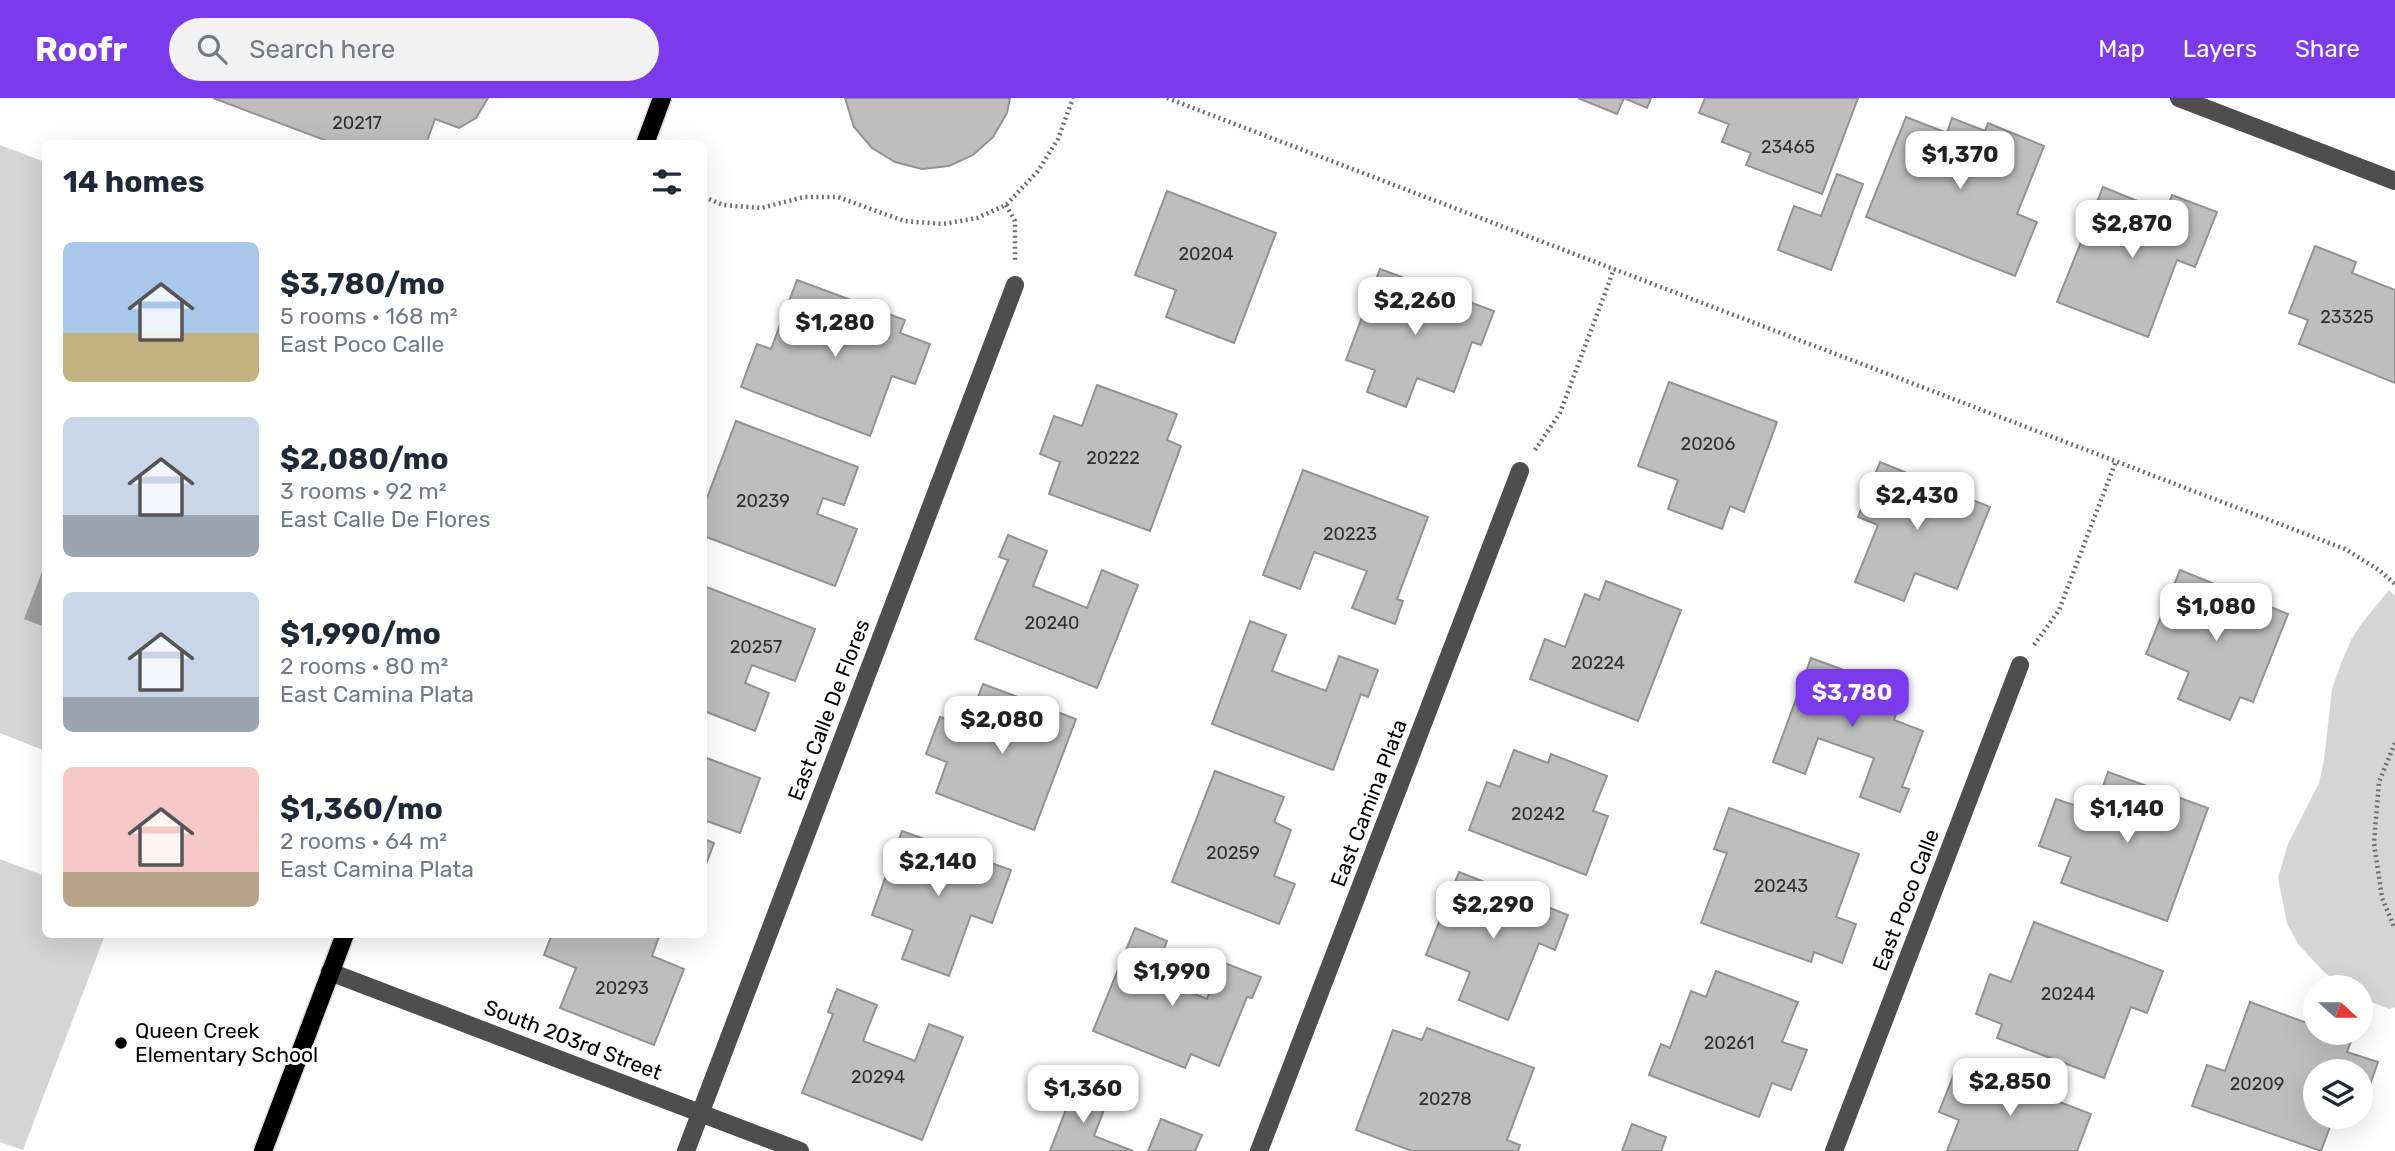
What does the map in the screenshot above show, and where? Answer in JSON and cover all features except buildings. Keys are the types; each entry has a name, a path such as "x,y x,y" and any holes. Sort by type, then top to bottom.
{"main road":[{"path":"646,140 662,98"},
{"path":"262,1151 343,938"}],"street":[{"path":"2179,98 2395,181"},
{"name":"East Calle De Flores","path":"685,1151 1016,285"},
{"name":"East Camina Plata","path":"1259,1151 1520,471"},
{"name":"East Poco Calle","path":"1834,1151 2020,665"},
{"name":"South 203rd Street","path":"330,972 800,1151"}],"path":[{"path":"707,198 723,205 761,208 804,197 838,197 904,221 943,224 977,218 1006,205 1038,171 1058,139 1073,98"},
{"path":"1167,98 2346,549 2395,584"},
{"path":"1006,205 1015,221 1016,285"},
{"path":"1520,471 1560,414 1614,269"},
{"path":"2020,665 2059,610 2116,461"},
{"path":"2395,743 2378,782 2374,843 2382,898 2395,929"}],"shaded area":[{"path":"0,145 42,161 42,750 0,733"},
{"path":"42,572 42,626 24,619"},
{"path":"2389,590 2395,596 2395,1007 2389,1009 2373,1003 2373,975 2328,975 2298,944 2287,923 2278,878 2288,844 2319,783 2332,689 2351,640"},
{"path":"0,859 42,875 42,938 104,938 23,1150 0,1142"}],"place":[{"name":"Queen Creek Elementary School","path":"121,1043"}]}
